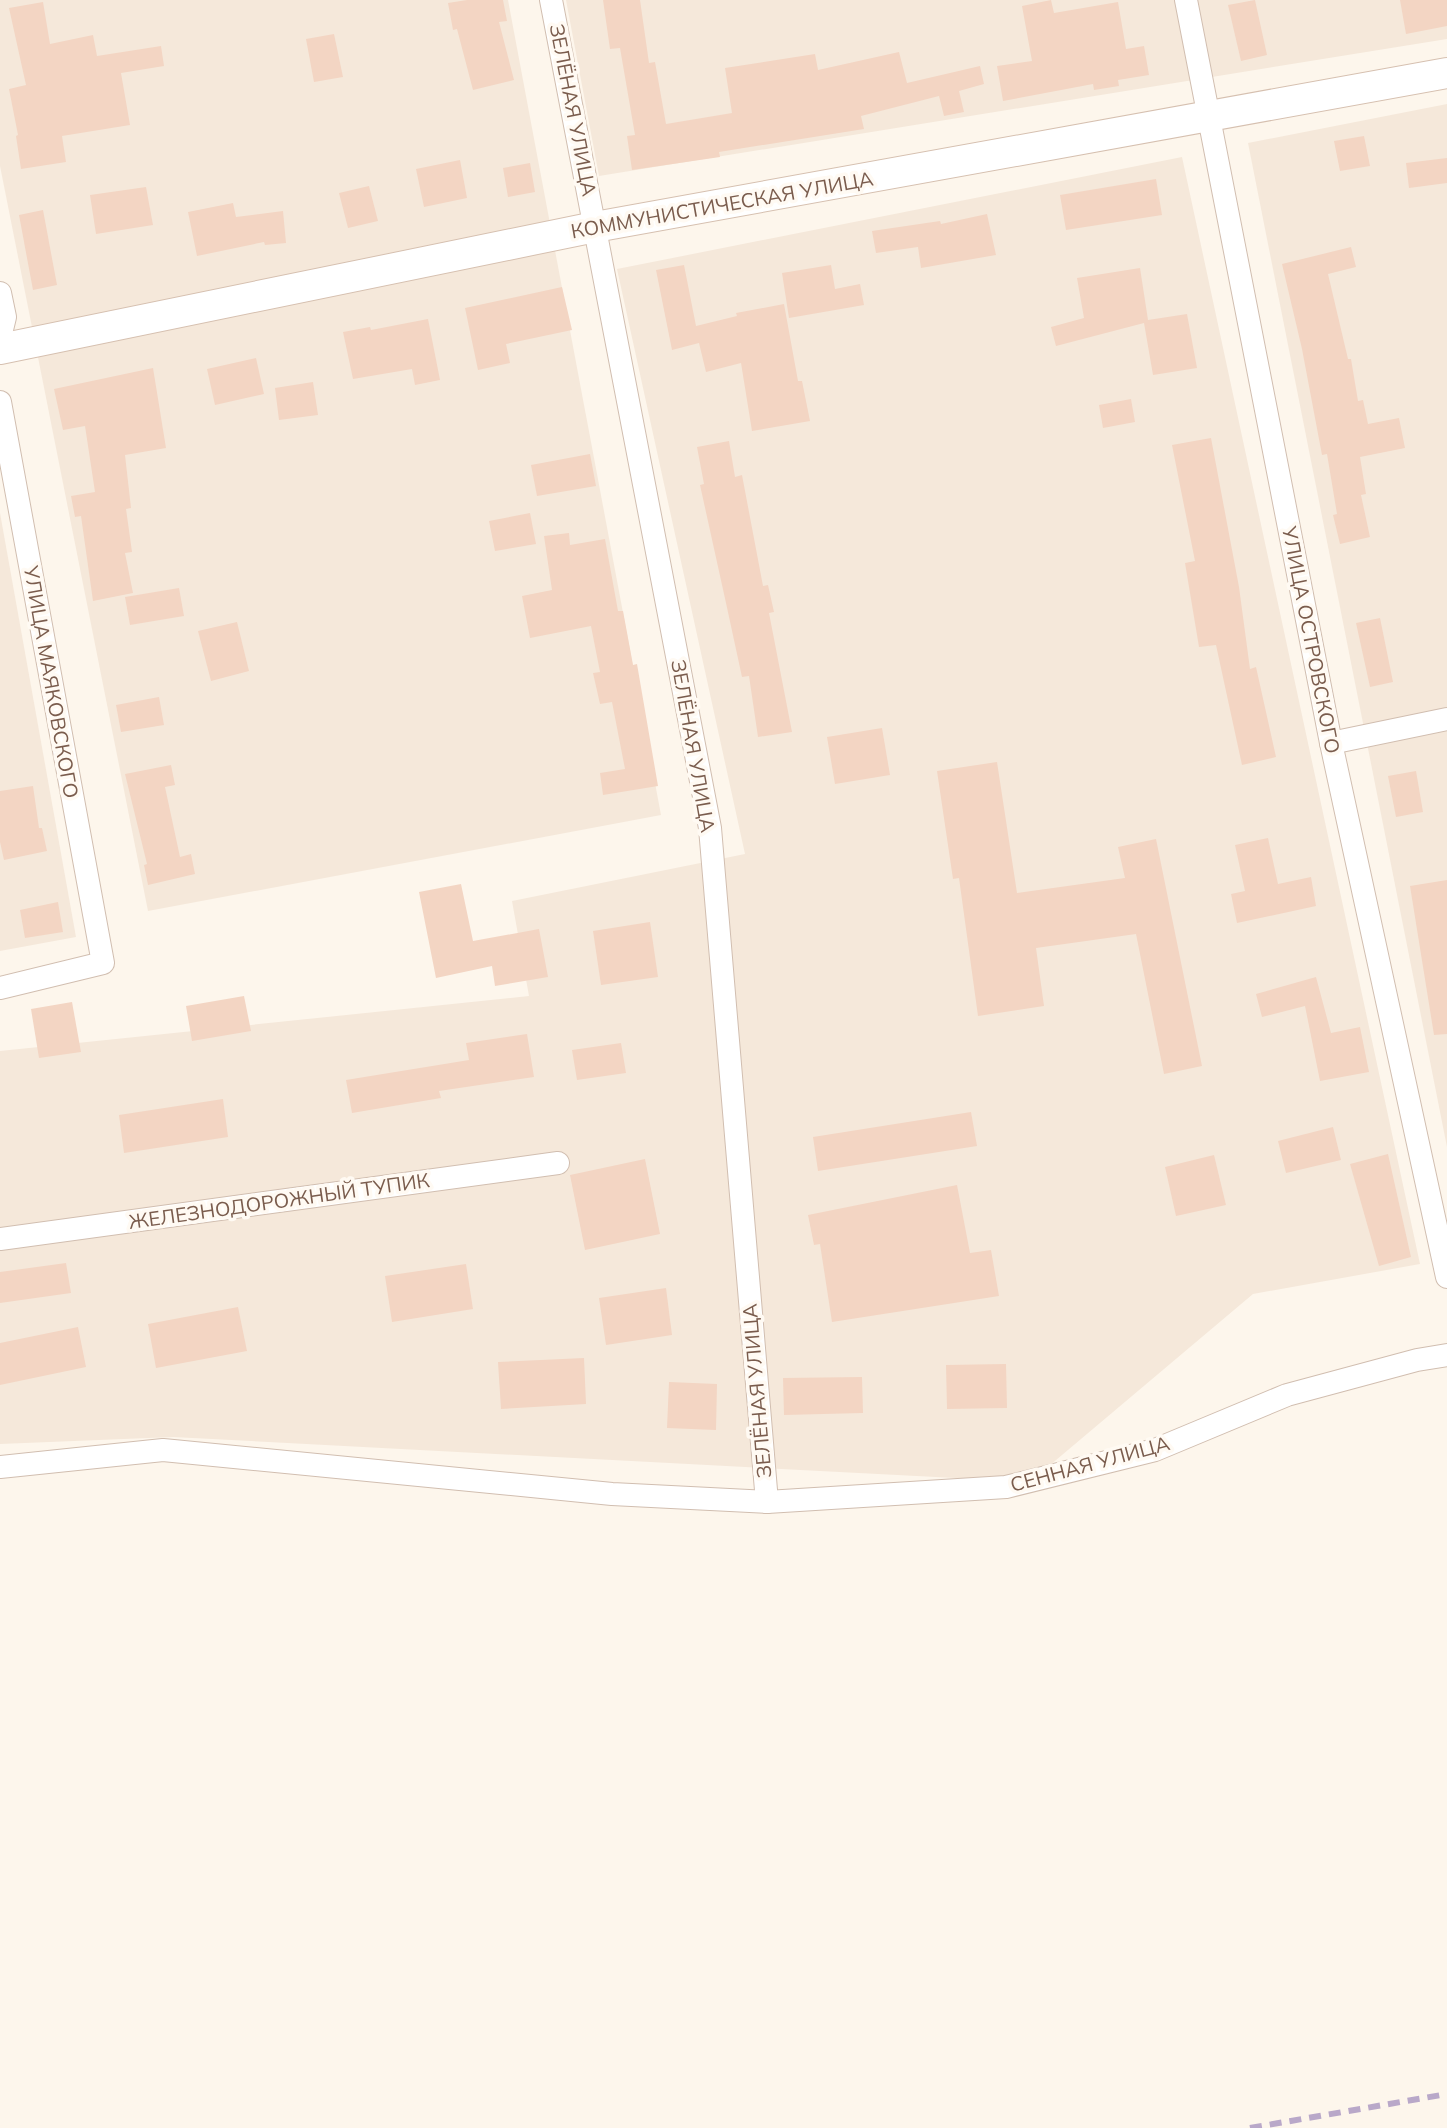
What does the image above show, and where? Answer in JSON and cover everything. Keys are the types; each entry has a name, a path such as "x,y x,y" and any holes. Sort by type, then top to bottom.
{"street":[{"name":"ЗЕЛЁНАЯ УЛИЦА","path":"551,0 710,828 767,1502"},
{"name":"УЛИЦА ОСТРОВСКОГО","path":"1186,0 1331,743 1447,1277"},
{"name":"КОММУНИСТИЧЕСКАЯ УЛИЦА","path":"0,349 595,227 1447,73"},
{"path":"0,293 5,317 0,338"},
{"name":"УЛИЦА МАЯКОВСКОГО","path":"0,402 103,963 0,988"},
{"path":"1331,743 1447,719"},
{"name":"ЖЕЛЕЗНОДОРОЖНЫЙ ТУПИК","path":"0,1239 558,1163"},
{"name":"СЕННАЯ УЛИЦА","path":"0,1467 163,1450 612,1494 767,1502 1006,1487 1155,1450 1287,1395 1417,1360 1447,1355"}],"shaded area":[{"path":"0,0 508,0 661,815 148,911 0,166"},
{"path":"566,0 1447,0 1447,39 599,176"},
{"path":"1447,104 1447,1147 1248,143"},
{"path":"1182,157 1420,1264 1253,1294 1030,1482 173,1437 0,1444 0,1051 529,996 512,901 745,854 617,269"},
{"path":"0,513 76,937 0,951"}],"building":[{"path":"503,0 507,21 499,22 514,80 473,90 457,29 453,30 448,3"},
{"path":"603,0 640,0 649,63 655,62 666,124 732,113 725,68 815,54 818,70 899,52 907,83 980,66 984,84 959,91 964,112 944,116 939,96 861,116 864,129 719,152 720,157 632,170 627,136 635,135 620,48 610,49"},
{"path":"1051,0 1054,13 1118,2 1126,49 1144,46 1149,75 1118,80 1119,86 1094,90 1093,84 1003,101 997,66 1032,61 1022,6"},
{"path":"1255,0 1267,55 1241,61 1228,5"},
{"path":"1400,0 1447,0 1447,26 1406,34"},
{"path":"43,2 50,44 93,35 97,56 161,46 164,66 121,73 130,125 62,136 66,162 21,169 9,89 26,85 9,8"},
{"path":"334,34 343,77 314,82 306,39"},
{"path":"1364,136 1370,166 1340,171 1334,141"},
{"path":"1447,158 1447,183 1409,188 1406,163"},
{"path":"460,160 467,198 424,207 416,169"},
{"path":"530,163 535,192 508,197 503,168"},
{"path":"1156,179 1162,215 1066,230 1060,195"},
{"path":"369,186 378,221 348,228 339,193"},
{"path":"146,187 153,225 96,234 90,195"},
{"path":"233,203 236,217 283,211 286,243 265,245 264,242 197,256 188,212"},
{"path":"43,210 57,285 33,290 19,215"},
{"path":"987,214 996,255 921,268 918,247 876,253 872,231 940,221 941,224"},
{"path":"1351,247 1356,267 1328,274 1348,359 1351,359 1358,401 1363,400 1368,424 1399,418 1405,448 1360,457 1366,494 1361,495 1370,537 1340,544 1333,515 1337,514 1327,454 1322,455 1282,264"},
{"path":"684,265 696,326 737,316 736,313 784,304 798,381 802,381 810,421 752,431 741,363 706,372 699,343 672,350 656,270"},
{"path":"831,265 835,289 860,284 864,305 789,318 782,273"},
{"path":"1140,268 1148,320 1187,314 1197,368 1153,375 1144,323 1056,346 1051,327 1084,318 1077,278"},
{"path":"562,287 572,330 506,344 510,363 478,370 465,308"},
{"path":"428,319 440,380 415,385 412,369 353,379 343,332"},
{"path":"256,358 264,394 215,405 207,369"},
{"path":"153,368 166,448 125,455 131,508 126,509 132,552 125,553 133,593 93,601 81,516 75,517 71,496 95,492 85,426 63,430 54,389"},
{"path":"313,382 318,415 279,420 275,388"},
{"path":"1131,399 1135,422 1103,428 1099,405"},
{"path":"1211,438 1239,587 1250,669 1256,667 1276,757 1242,765 1216,645 1199,647 1185,563 1195,561 1172,445"},
{"path":"729,441 735,477 742,475 763,586 768,585 774,612 769,613 792,732 758,737 749,676 742,677 700,485 704,484 697,447"},
{"path":"590,454 596,486 537,496 531,465"},
{"path":"530,513 536,544 495,551 489,521"},
{"path":"569,533 570,545 605,539 618,611 623,611 633,665 637,664 658,786 603,795 600,773 625,769 612,702 600,704 593,673 600,672 591,626 530,638 522,596 552,590 544,536"},
{"path":"179,588 184,616 130,625 125,597"},
{"path":"1380,618 1393,682 1370,687 1356,623"},
{"path":"237,622 249,671 211,681 198,631"},
{"path":"159,697 164,725 121,732 116,705"},
{"path":"882,728 890,775 835,784 827,737"},
{"path":"997,762 1017,893 1125,878 1118,847 1156,839 1202,1066 1164,1074 1136,934 1036,948 1044,1006 978,1016 959,878 953,879 937,771"},
{"path":"171,765 175,785 165,787 180,857 191,854 195,874 148,885 144,865 147,864 125,774"},
{"path":"1416,771 1423,812 1396,817 1388,776"},
{"path":"33,786 39,828 42,828 47,851 4,860 0,842 0,791"},
{"path":"1268,838 1278,884 1311,877 1316,906 1237,923 1231,894 1245,891 1235,845"},
{"path":"1447,880 1447,1034 1434,1035 1410,886"},
{"path":"461,884 473,941 539,929 548,977 495,986 492,966 436,978 419,892"},
{"path":"58,902 63,932 25,938 20,910"},
{"path":"650,922 658,977 601,985 593,931"},
{"path":"1316,977 1331,1033 1360,1027 1369,1072 1320,1081 1305,1006 1262,1017 1256,994"},
{"path":"244,996 251,1031 192,1041 186,1006"},
{"path":"72,1002 81,1052 39,1058 31,1009"},
{"path":"527,1034 534,1077 439,1091 441,1098 352,1113 346,1080 469,1060 466,1043"},
{"path":"621,1043 626,1073 577,1080 572,1050"},
{"path":"223,1099 228,1137 124,1153 119,1115"},
{"path":"971,1112 977,1146 818,1171 813,1137"},
{"path":"1333,1127 1341,1160 1286,1173 1278,1141"},
{"path":"1388,1154 1411,1257 1379,1266 1350,1164"},
{"path":"1214,1155 1226,1205 1176,1216 1165,1167"},
{"path":"645,1159 660,1234 585,1250 570,1175"},
{"path":"957,1185 970,1253 991,1250 999,1296 832,1322 820,1244 814,1245 808,1215"},
{"path":"66,1263 71,1293 0,1303 0,1272"},
{"path":"466,1264 473,1309 392,1322 385,1276"},
{"path":"666,1288 672,1335 606,1345 599,1298"},
{"path":"238,1307 247,1351 156,1368 148,1324"},
{"path":"78,1327 86,1367 0,1385 0,1343"},
{"path":"584,1358 586,1404 501,1409 498,1362"},
{"path":"1006,1364 1007,1408 947,1409 946,1365"},
{"path":"862,1377 863,1413 784,1415 783,1378"},
{"path":"669,1382 717,1384 716,1430 667,1428"}],"railway":[{"path":"1250,2128 1447,2094"}]}
